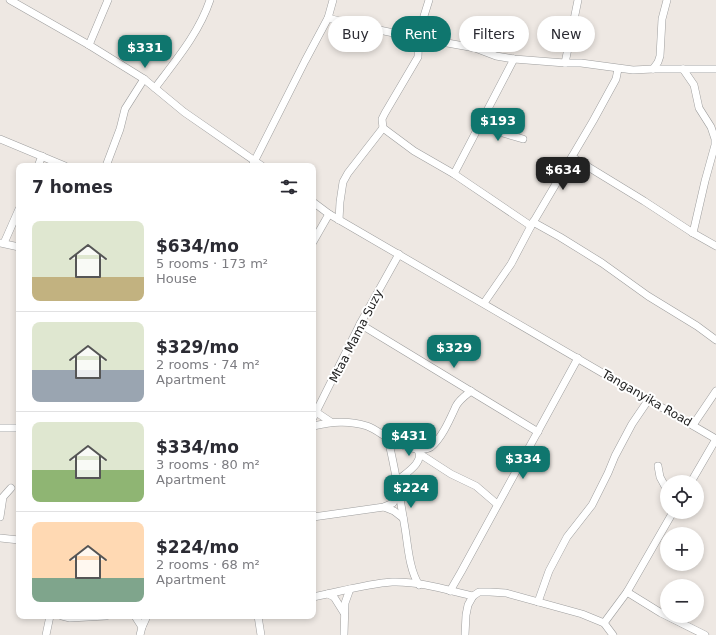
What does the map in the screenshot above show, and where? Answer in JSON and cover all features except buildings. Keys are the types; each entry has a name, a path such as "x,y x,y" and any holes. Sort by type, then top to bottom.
{"street":[{"path":"10,0 89,45 144,79 184,112 252,163"},
{"path":"89,45 108,0"},
{"path":"155,88 185,48 197,28 210,0"},
{"path":"329,16 333,0"},
{"path":"424,16 429,0"},
{"path":"565,63 578,0"},
{"path":"653,68 658,62 660,56 662,19 667,0"},
{"path":"254,163 305,60 328,18"},
{"path":"451,44 475,48 496,56 514,59 581,63 633,70 653,68 716,69"},
{"path":"339,220 343,182 348,173 383,128 382,119 418,57 418,52"},
{"path":"454,174 514,59"},
{"path":"484,303 510,264 572,157 616,79 618,68"},
{"path":"683,68 694,85 700,108 711,127 715,139 715,145 693,233"},
{"path":"107,163 120,129 125,109 144,79"},
{"path":"479,126 523,139"},
{"path":"383,128 414,151 454,174 532,224 560,237 602,263 648,296 697,326 716,340"},
{"path":"0,139 58,163"},
{"path":"39,163 42,156"},
{"path":"572,157 716,246"},
{"name":"Tanganyika Road","path":"316,204 339,220 400,254 716,439"},
{"path":"316,237 329,214"},
{"path":"16,215 2,243 16,246"},
{"name":"Mtaa Mama Suzy","path":"316,409 360,324 400,254"},
{"path":"360,324 538,432"},
{"path":"450,591 578,358"},
{"path":"419,452 432,446 452,418 457,405 471,391"},
{"path":"693,425 716,391"},
{"path":"538,602 549,571 567,537 592,505 615,456 632,424 648,399"},
{"path":"316,414 331,422"},
{"path":"316,425 331,422 347,423 367,426 377,430 388,439 419,452 451,474 476,486 498,504"},
{"path":"0,428 16,428"},
{"path":"388,439 414,573 419,585"},
{"path":"695,475 716,439"},
{"path":"397,481 410,472 419,459 419,452"},
{"path":"658,466 660,477"},
{"path":"0,517 3,497 11,488"},
{"path":"316,517 384,507 393,503 399,493"},
{"path":"384,507 394,511 403,518"},
{"path":"604,623 627,592 669,519"},
{"path":"0,538 16,540"},
{"path":"316,596 374,584 392,582 419,585 473,596"},
{"path":"344,635 345,603 350,589"},
{"path":"465,635 468,605 473,596 479,592 506,593 582,614 604,623 613,635"},
{"path":"627,592 661,614 705,635"},
{"path":"328,594 334,597 344,613"},
{"path":"46,635 49,619"},
{"path":"137,619 142,626"},
{"path":"140,635 146,619"},
{"path":"258,619 261,635"}]}
